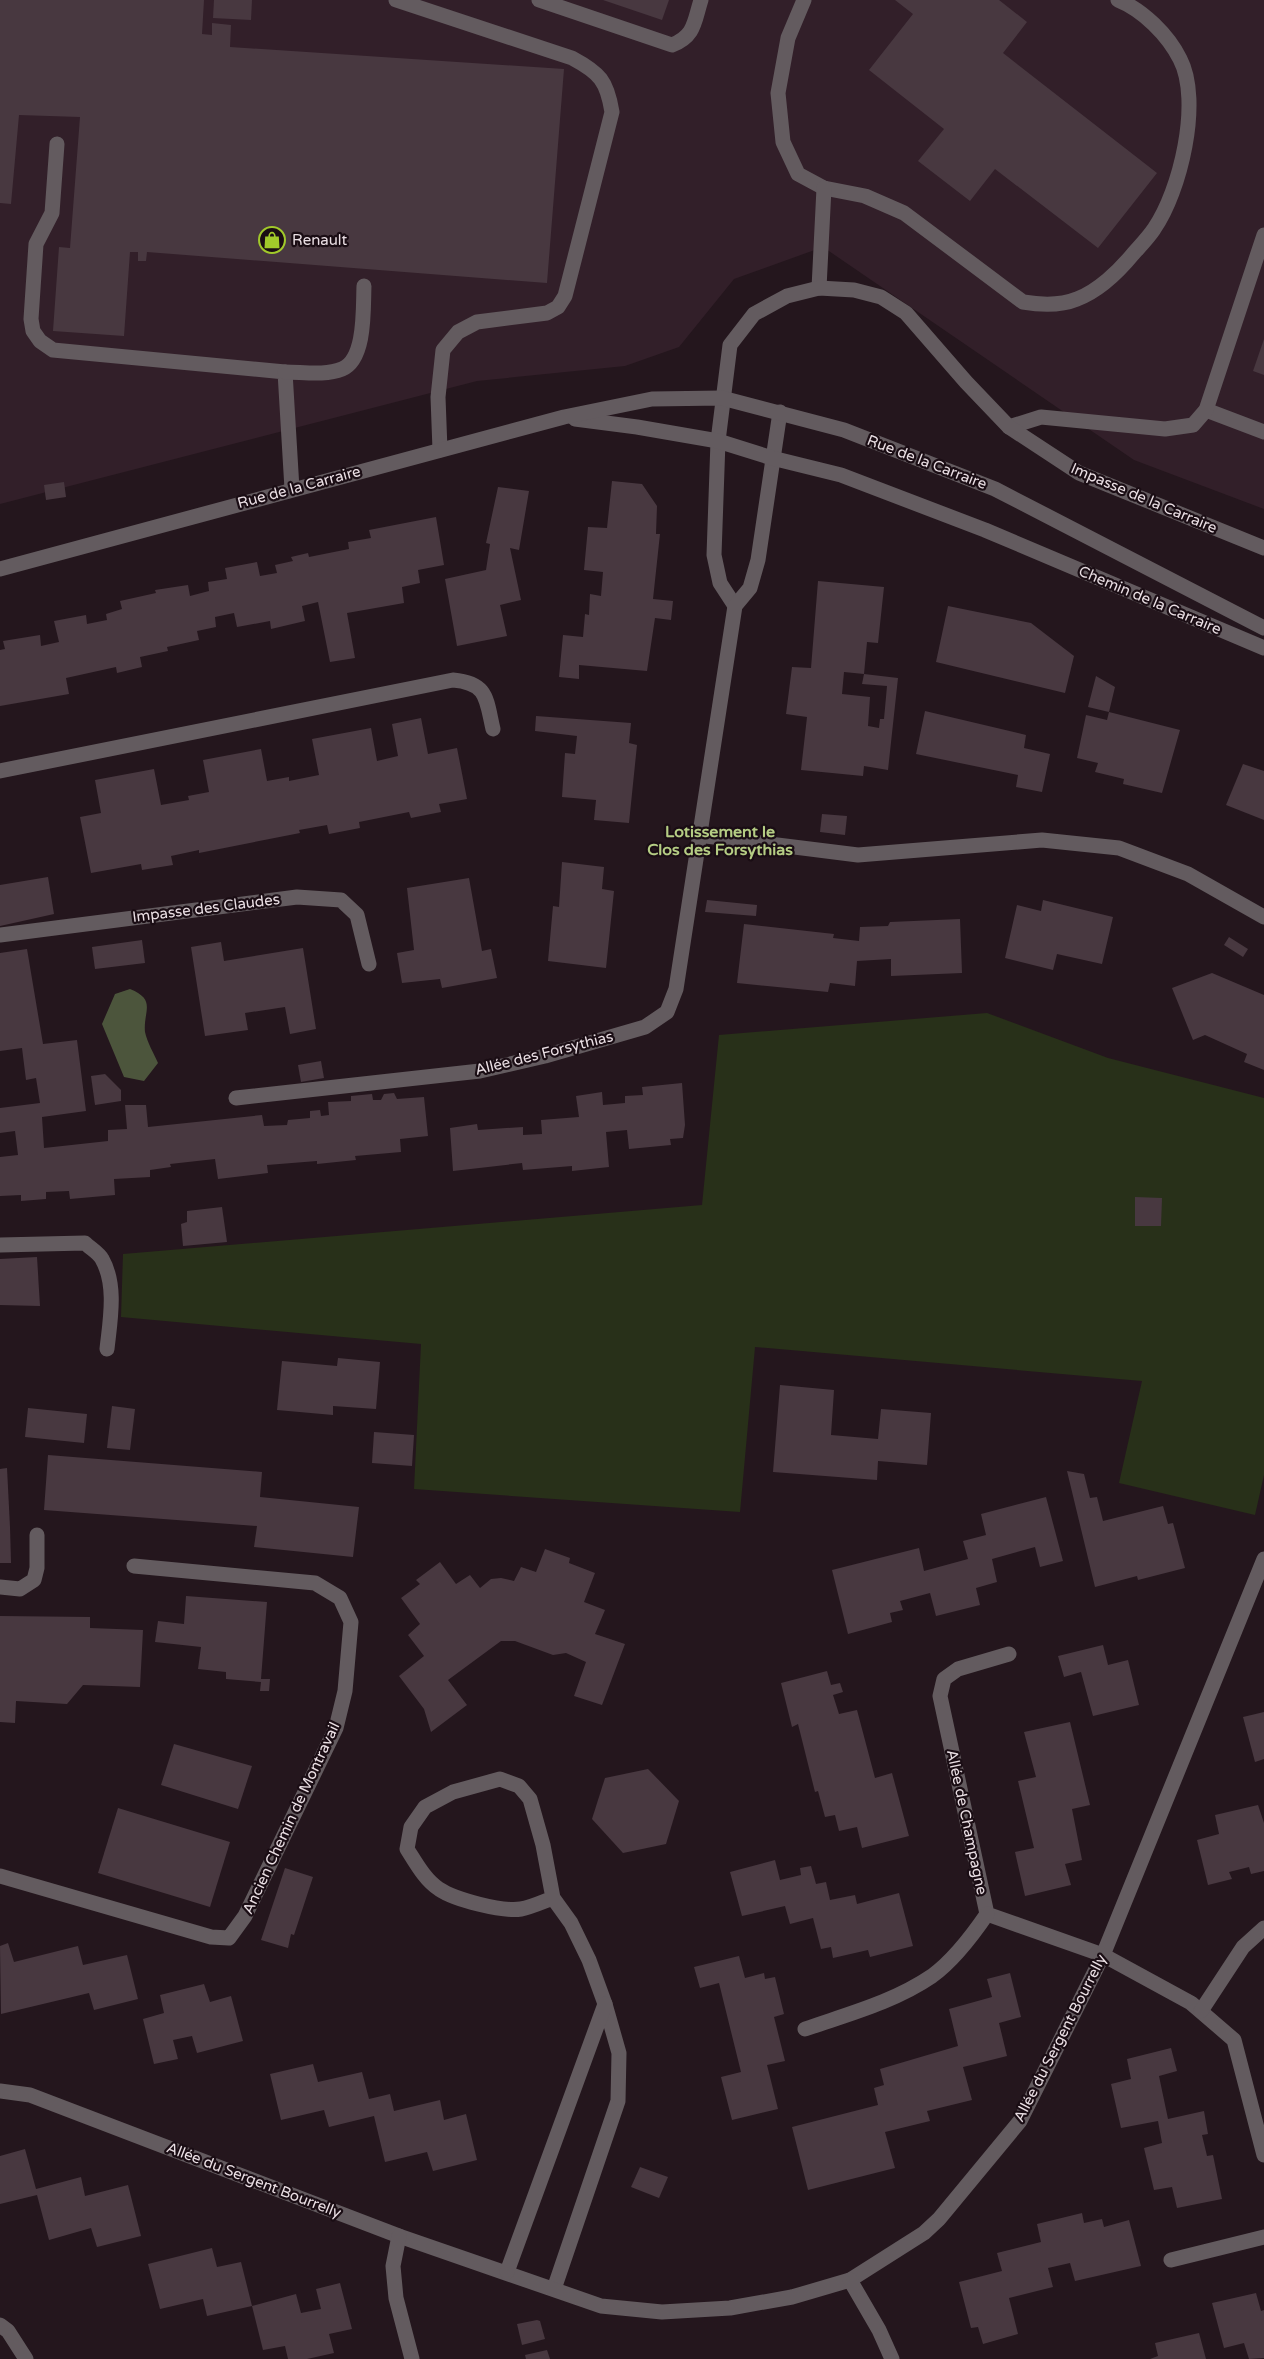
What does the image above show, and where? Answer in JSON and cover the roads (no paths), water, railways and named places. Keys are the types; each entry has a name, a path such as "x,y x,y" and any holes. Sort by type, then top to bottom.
{"street":[{"path":"396,0 572,58 591,68 608,89 612,112 565,296 558,306 547,313 477,322 458,332 443,350 438,398 440,450"},
{"path":"539,0 672,45 685,40 692,28 701,0"},
{"path":"804,0 788,38 778,93 783,142 798,174 824,188 865,196 904,213 1023,302 1044,305 1077,299 1117,273 1155,228 1177,181 1187,136 1189,93 1181,60 1157,27 1128,4 1118,0"},
{"path":"57,144 52,213 36,244 31,319 33,331 40,341 52,350 285,372 324,373 343,369 355,357 361,340 364,286"},
{"path":"819,288 824,188"},
{"path":"1009,427 1041,417 1165,429 1193,425 1206,410 1264,234"},
{"name":"Impasse de la Carraire","path":"718,441 730,345 754,314 787,296 819,288 854,290 881,297 906,313 1009,427 1079,473 1264,548"},
{"path":"285,372 292,489"},
{"name":"Rue de la Carraire","path":"0,569 564,417 652,399 722,398 844,430 995,489 1264,628"},
{"path":"1206,410 1264,432"},
{"name":"Allée des Forsythias","path":"237,1098 480,1071 544,1056 645,1027 667,1012 676,989 735,606 750,588 758,560 780,412"},
{"name":"Rue de la Carraire","path":"564,417 718,441 772,458 841,475 985,530 1037,553"},
{"path":"718,441 714,555 720,583 735,606"},
{"name":"Chemin de la Carraire","path":"1037,553 1264,648"},
{"name":"Rue de la Carraire","path":"0,558 35,558"},
{"path":"0,771 453,680 471,681 485,695 494,729"},
{"path":"698,835 858,855 1042,840 1119,848 1188,874 1264,917"},
{"name":"Impasse des Claudes","path":"0,935 297,897 341,900 357,915 369,964"},
{"path":"0,1245 85,1243 102,1257 110,1277 111,1311 107,1349"},
{"path":"0,1587 20,1589 34,1580 37,1535"},
{"name":"Allée du Sergent Bourrelly","path":"0,2091 30,2094 399,2236 601,2306 662,2312 730,2308 782,2299 850,2280 924,2233 939,2219 1020,2121 1103,1955 1264,1559"},
{"name":"Ancien Chemin de Montravail","path":"0,1876 211,1937 229,1938 245,1916 336,1728 345,1691 351,1622 340,1598 315,1583 134,1566"},
{"name":"Allée de Champagne","path":"1010,1654 958,1669 944,1678 940,1696 987,1914 1103,1955 1191,2003 1201,2011 1234,2040 1264,2154"},
{"path":"553,1898 519,1909 476,1903 440,1889 420,1870 407,1849 411,1827 425,1807 453,1792 500,1779 519,1786 530,1799 543,1845 553,1898 571,1923 589,1960 605,2004 619,2053 618,2101 554,2289"},
{"path":"805,2030 887,2001 932,1975 969,1941 987,1914"},
{"path":"1201,2011 1243,1947 1264,1928"},
{"path":"507,2272 605,2004"},
{"path":"399,2236 393,2266 396,2298 412,2359"},
{"path":"1171,2260 1264,2237"},
{"path":"850,2280 879,2330 892,2359"},
{"path":"0,2325 8,2331 26,2359"}],"place":[{"name":"Renault","path":"272,240"}],"district":[{"name":"Lotissement le Clos des Forsythias","path":"720,840"}]}
